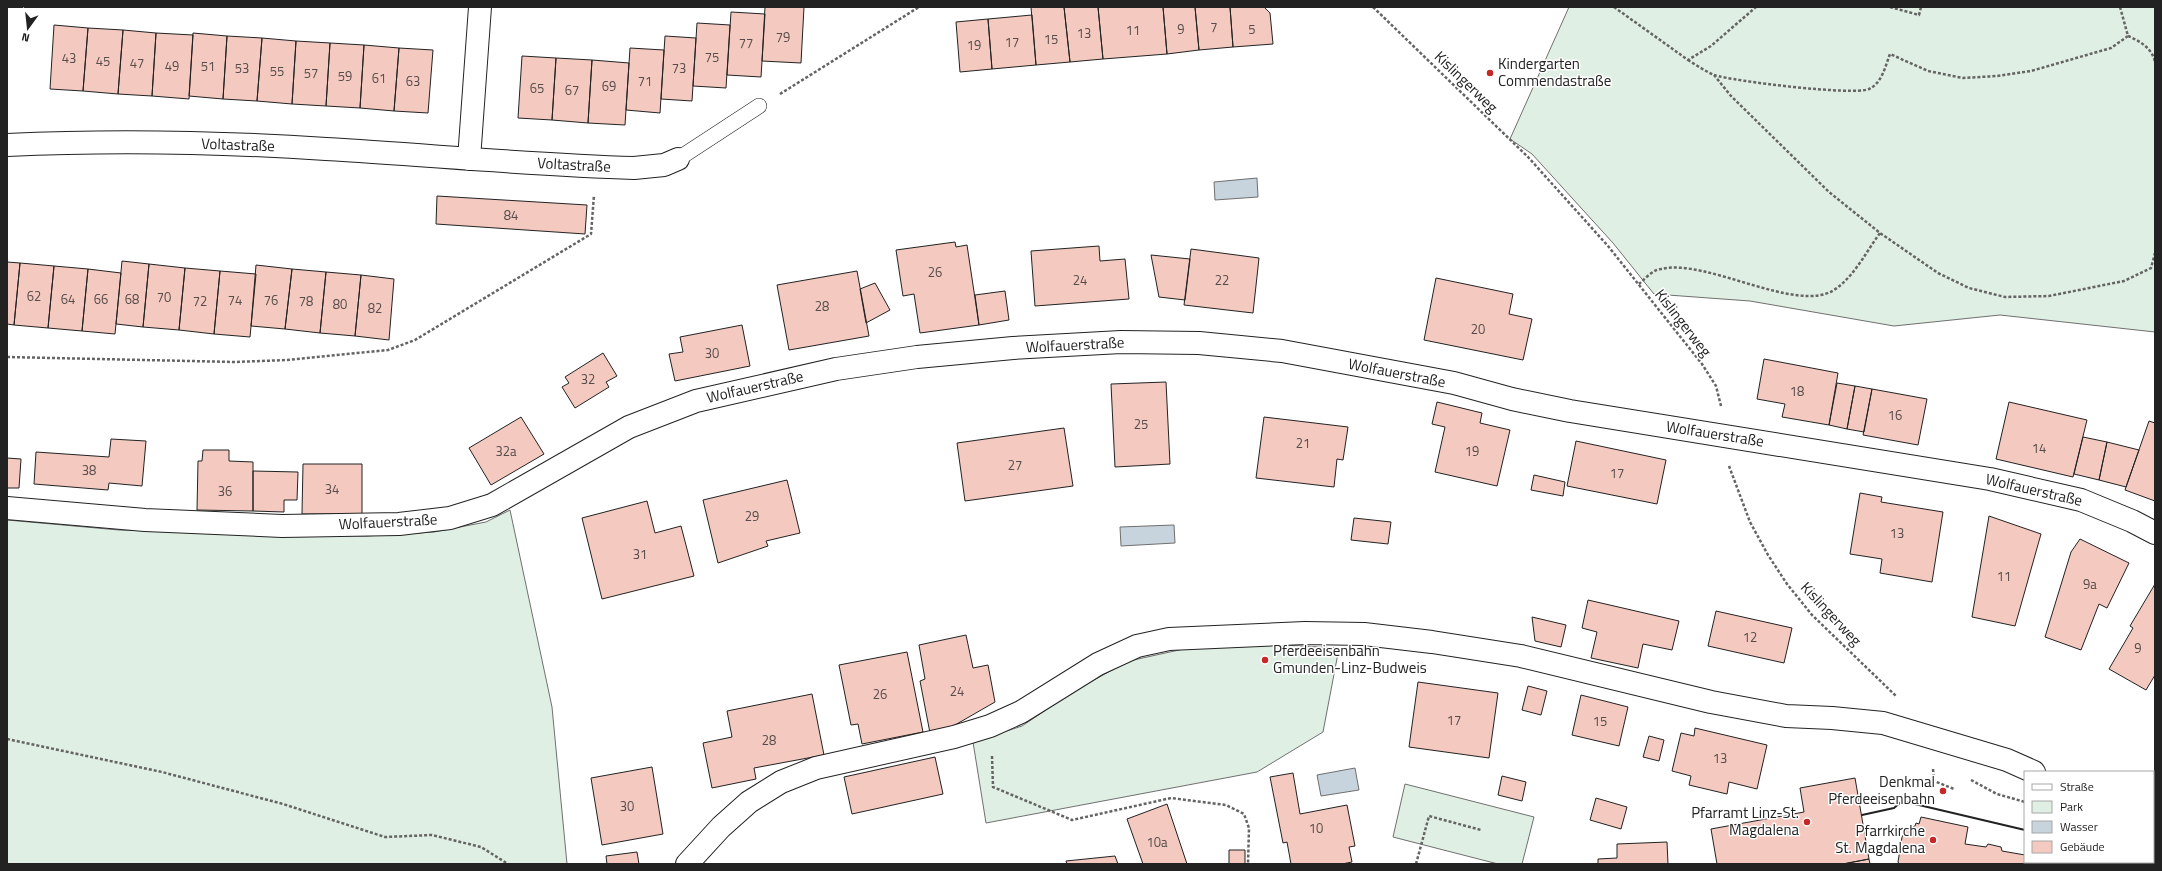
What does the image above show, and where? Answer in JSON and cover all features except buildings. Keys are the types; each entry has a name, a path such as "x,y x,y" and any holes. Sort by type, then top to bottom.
{"street":[{"path":"468,159 480,7"},
{"name":"Voltastraße","path":"7,145 68,142 196,143 324,148 468,159 634,168 656,166 678,159"},
{"name":"Wolfauerstraße","path":"7,508 145,520 282,526 399,524 450,518 492,505 629,427 696,401 836,369 910,358 1013,348 1121,342 1199,343 1282,351 1454,384 1512,399 1570,411 1990,479 2081,500 2132,521 2155,533"},
{"path":"687,864 721,827 749,802 781,782 816,768 958,736 990,726 1021,712 1098,664 1130,649 1176,638 1305,633 1364,634 1439,643 1521,656 1711,702 1786,716 1832,718 1883,723 2000,758 2032,771"}],"lane":[{"path":"678,159 759,106"}],"path":[{"path":"759,106 919,7"},
{"name":"Kislingerweg","path":"1373,7 1528,157 1608,246 1702,364 1716,386 1721,403 1720,422 1728,464 1750,522 1768,555 1812,615 1898,698"},
{"path":"1614,7 1688,60 1714,75 1737,80 1816,89 1868,90 1878,83 1890,54 1928,71 1963,78 1996,76 2031,71 2111,48 2128,36"},
{"path":"1688,60 1710,46 1756,7"},
{"path":"1890,7 1919,15 1921,7"},
{"path":"2120,7 2128,36"},
{"path":"2128,36 2143,42 2154,55 2155,62"},
{"path":"1714,75 1731,96 1829,192 1880,233 1938,273 1968,288 2006,297 2049,296 2124,281 2151,268 2155,253"},
{"path":"7,357 236,362 287,360 388,350 415,340 591,234 596,167"},
{"path":"1639,284 1659,269 1675,267 1699,270 1775,291 1815,295 1833,290 1849,275 1880,233"},
{"path":"7,739 162,772 283,804 385,837 432,835 481,847 508,864"},
{"path":"1965,776 1976,785 1997,794 2024,802"},
{"path":"994,788 1072,820 1171,798 1226,805 1244,814 1249,828 1248,864"},
{"path":"1416,864 1429,816 1481,830"}],"green space":[{"path":"1569,7 2155,7 2155,332 2000,315 1894,326 1750,301 1654,294 1613,243 1532,154 1510,139"},
{"path":"510,510 552,707 567,864 7,864 7,520 119,530 366,536 434,532 486,522"},
{"path":"1283,645 1339,648 1323,732 1257,772 986,823 973,742 1022,726 1077,689 1129,661 1188,648"},
{"path":"1405,784 1534,817 1522,864 1498,864 1393,837"}],"water":[{"path":"1257,178 1258,197 1215,200 1214,182"},
{"path":"1174,525 1175,543 1121,546 1120,527"},
{"path":"1355,768 1359,790 1321,796 1317,775"}],"wall":[{"path":"1862,815 1894,808 1902,801 2024,830"}],"place":[{"name":"Kindergarten Commendastraße","path":"1490,73"},
{"name":"Pferdeeisenbahn Gmunden-Linz-Budweis","path":"1265,660"},
{"name":"Denkmal Pferdeeisenbahn","path":"1943,791"},
{"name":"Pfarramt Linz-St. Magdalena","path":"1807,822"},
{"name":"Pfarrkirche St. Magdalena","path":"1933,840"}]}
